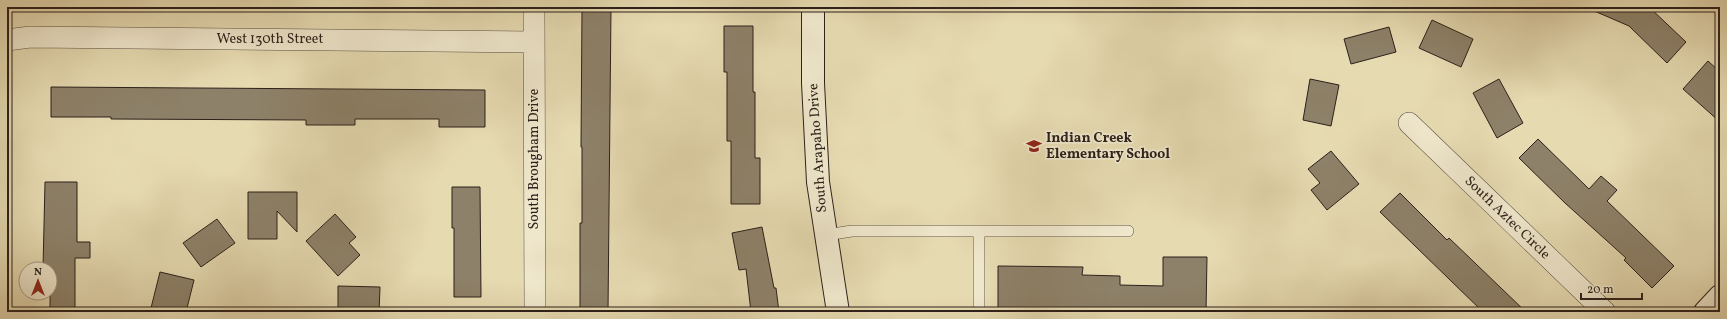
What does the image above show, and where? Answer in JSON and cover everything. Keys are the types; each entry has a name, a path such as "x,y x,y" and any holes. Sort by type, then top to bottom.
{"street":[{"name":"South Brougham Drive","path":"534,7 535,312"},
{"name":"South Arapaho Drive","path":"813,7 813,82 818,182 838,312"},
{"name":"West 130th Street","path":"7,40 30,37 533,42"},
{"name":"South Aztec Circle","path":"1409,123 1605,312"},
{"path":"1705,312 1720,296"}],"lane":[{"path":"826,235 852,231 1128,231"},
{"path":"979,232 979,312"}],"building":[{"path":"582,7 611,7 608,312 580,312 580,223 582,223"},
{"path":"1585,7 1649,7 1686,42 1667,63 1629,26"},
{"path":"1432,20 1473,39 1461,67 1419,48"},
{"path":"724,26 753,26 755,158 760,158 760,204 731,204 731,141 727,141 727,72 724,72"},
{"path":"1389,27 1396,52 1351,64 1344,39"},
{"path":"1708,61 1720,72 1720,122 1683,89"},
{"path":"1310,79 1339,85 1331,126 1303,120"},
{"path":"1499,79 1523,123 1497,138 1473,93"},
{"path":"51,87 485,90 485,127 439,127 439,119 355,119 355,125 306,125 306,120 111,119 111,117 51,117"},
{"path":"1538,139 1589,189 1601,176 1617,190 1607,201 1674,266 1652,288 1624,260 1626,258 1565,203 1519,158"},
{"path":"1331,151 1359,184 1327,210 1311,190 1320,183 1308,169"},
{"path":"45,182 77,182 77,242 90,242 90,258 75,258 75,312 50,312 50,301 58,301 58,261 43,261"},
{"path":"452,187 480,187 481,297 454,297 454,228 452,228"},
{"path":"248,192 297,192 297,232 277,211 277,239 248,239"},
{"path":"1400,193 1447,240 1449,238 1526,312 1483,312 1380,212"},
{"path":"335,214 356,237 349,243 360,255 338,276 306,241"},
{"path":"217,219 235,243 201,267 183,243"},
{"path":"762,227 774,288 776,288 779,312 751,312 746,269 739,270 732,233"},
{"path":"1163,257 1207,257 1206,312 998,312 998,266 1083,267 1082,275 1120,276 1120,285 1163,286"},
{"path":"160,272 194,280 186,312 150,312"},
{"path":"338,286 380,287 379,312 338,312"}],"place":[{"name":"Indian Creek Elementary School","path":"1034,146"}]}
